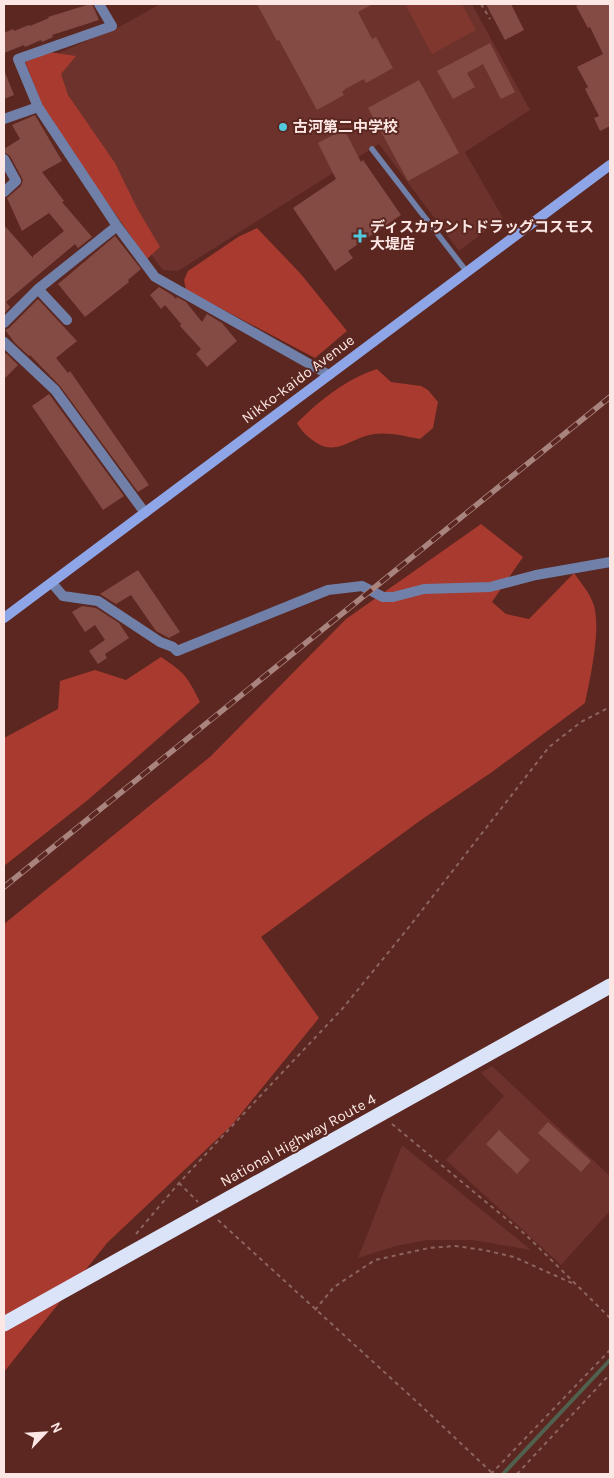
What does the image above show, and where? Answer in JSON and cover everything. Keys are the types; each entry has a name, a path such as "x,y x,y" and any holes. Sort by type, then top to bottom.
{"highway":[{"name":"National Highway Route 4","path":"4,1324 610,986"}],"main road":[{"name":"Nikko-kaido Avenue","path":"4,618 610,165"}],"street":[{"path":"99,4 112,26 18,59 38,107 117,226 156,277 329,375"},
{"path":"4,120 38,107"},
{"path":"4,160 16,181 4,192"},
{"path":"4,323 38,289 117,226"},
{"path":"38,289 67,320"},
{"path":"4,342 55,390 145,513"},
{"path":"52,583 63,596 98,601 177,651 328,590 362,586 383,597 393,597 424,590 490,587 536,575 610,562"}],"lane":[{"path":"372,149 467,272"}],"path":[{"path":"482,4 490,19"},
{"path":"134,1251 131,1244 137,1233 179,1183 343,1008 409,927 548,747 581,722 610,707"},
{"path":"381,1114 527,1236 610,1318"},
{"path":"179,1183 491,1474 610,1350"},
{"path":"315,1310 334,1287 375,1260 429,1248 455,1246 514,1256 576,1285"},
{"path":"517,1474 610,1374"}],"shaded area":[{"name":"古河第二中学校","path":"160,4 472,4 530,110 465,152 503,218 459,251 379,144 178,271 163,270 124,220 31,65 121,26"},
{"path":"405,4 462,4 476,30 432,54"},
{"path":"49,52 76,56 61,74 68,95 115,163 137,208 160,247 147,259 43,107 25,62"},
{"path":"257,228 300,273 347,331 315,358 186,290 184,280 188,271 238,237"},
{"path":"377,369 391,382 421,386 428,390 438,402 433,428 420,439 391,434 374,434 330,448 315,442 307,436 297,423 315,406 344,384"},
{"path":"481,524 523,557 492,602 506,614 529,619 574,573 585,588 593,603 596,638 585,703 261,937 319,1018 231,1126 107,1243 4,1372 4,924 211,756 346,619"},
{"path":"161,657 185,676 200,702 89,799 4,866 4,738 58,709 60,681 95,670 126,680"},
{"path":"492,1066 610,1176 610,1211 561,1265 446,1160 504,1096 481,1073"},
{"path":"402,1145 531,1250 472,1240 427,1240 396,1246 358,1258"}],"building":[{"path":"92,4 99,20 52,35 53,37 42,42 41,40 4,53 4,33 13,29 14,31 30,26 48,17"},
{"path":"257,4 373,4 358,12 372,39 376,37 393,68 366,83 364,79 345,89 342,92 344,95 317,110"},
{"path":"486,4 511,4 524,30 505,40"},
{"path":"581,4 610,4 610,126 600,131 594,118 599,116 585,89 588,87 577,67 603,54 590,27 588,28 576,6"},
{"path":"490,43 515,92 501,99 483,64 467,73 475,87 453,99 437,71"},
{"path":"4,70 14,95 4,99"},
{"path":"419,80 459,153 408,181 368,108"},
{"path":"35,115 62,161 42,172 64,201 62,202 92,237 78,248 75,244 6,302 10,307 4,314 4,225 33,258 33,256 64,231 49,213 22,231 7,198 21,186 23,180 10,156 4,152 4,149 20,139 12,125"},
{"path":"344,129 361,162 363,160 401,215 348,251 353,258 335,271 293,208 336,179 318,143"},
{"path":"115,236 141,269 128,280 129,282 85,317 58,284"},
{"path":"159,287 176,299 177,297 186,302 202,322 207,314 222,323 237,341 207,367 196,354 201,349 180,326 181,324 165,305 161,309 150,295"},
{"path":"38,299 77,341 56,358 68,373 70,371 149,485 138,492 60,386 30,355 15,343 5,330"},
{"path":"6,353 18,365 4,379 4,355"},
{"path":"49,394 124,496 103,510 32,406"},
{"path":"138,570 180,632 169,638 156,631 131,595 116,604 100,594"},
{"path":"82,606 96,608 119,623 129,638 105,654 107,658 98,664 89,651 105,640 95,625 85,632 72,612"},
{"path":"548,1122 591,1161 581,1172 538,1133"},
{"path":"499,1130 530,1160 517,1174 486,1144"}],"waterway":[{"path":"503,1474 610,1360"}],"railway":[{"path":"4,887 610,397"}],"place":[{"name":"古河第二中学校","path":"283,127"},
{"name":"ディスカウントドラッグコスモス 大堤店","path":"360,236"}]}
